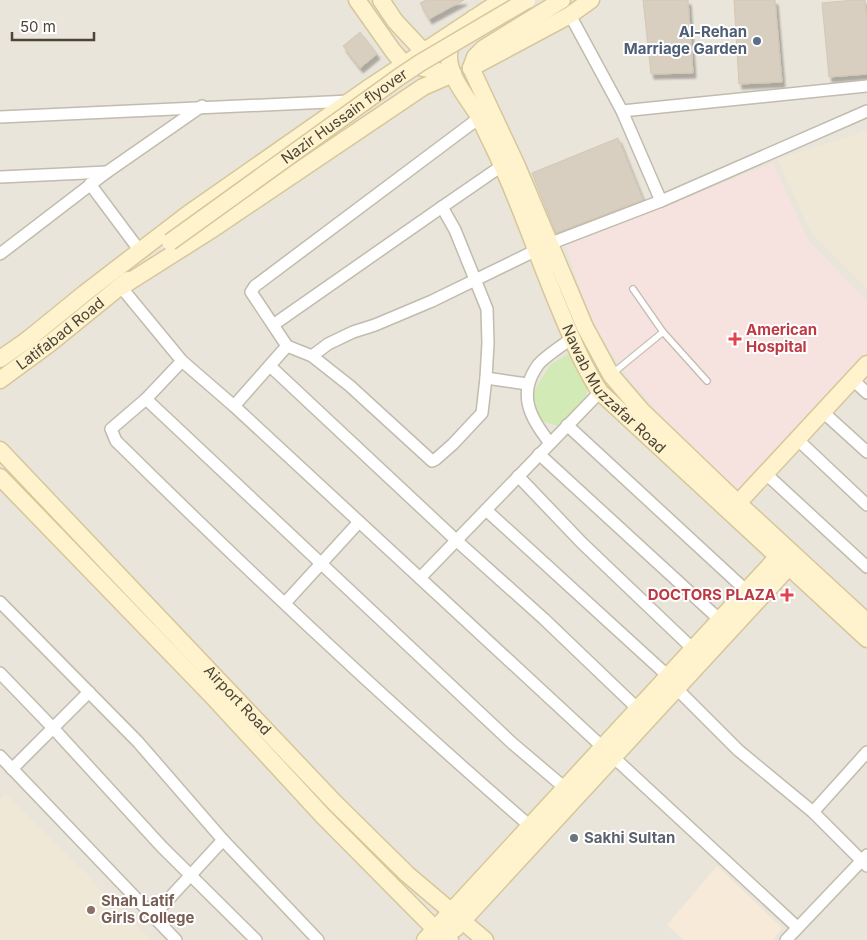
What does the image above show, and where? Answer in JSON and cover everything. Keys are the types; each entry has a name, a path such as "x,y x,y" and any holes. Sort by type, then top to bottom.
{"street":[{"path":"357,0 404,64 453,74"},
{"path":"381,0 395,21 422,51 449,55 450,47 456,37 474,18"},
{"path":"26,341 188,214 422,51 502,0"},
{"name":"Nazir Hussain flyover","path":"170,242 406,73 527,0"},
{"path":"471,68 475,57 484,48 562,0"},
{"path":"471,68 570,15 591,0"},
{"path":"570,15 622,111 661,201"},
{"name":"Nawab Muzzafar Road","path":"449,55 453,74 479,118 503,166 521,210 611,375 641,410 738,503 867,639"},
{"name":"Nawab Muzzafar Road","path":"471,68 517,166 572,338 586,369 600,392 788,557 867,622"},
{"path":"121,287 211,230 423,87 453,74"},
{"path":"622,111 867,86"},
{"path":"0,117 202,106 350,101"},
{"path":"0,254 90,184 202,106"},
{"path":"312,356 328,344 353,332 375,325 475,281 542,248 661,201 867,111"},
{"path":"442,206 455,230 487,309 488,343 482,413 453,444 436,460 432,461 350,386 312,356 287,346 251,292 252,289 479,118"},
{"path":"274,325 442,206 503,166"},
{"path":"0,177 107,172"},
{"path":"90,184 140,251"},
{"path":"121,287 170,242"},
{"path":"26,341 170,242"},
{"path":"121,287 182,361 234,406 797,926"},
{"name":"Latifabad Road","path":"0,380 121,287"},
{"path":"550,442 537,427 529,410 528,384 538,364 572,338"},
{"name":"Latifabad Road","path":"0,359 26,341"},
{"path":"234,406 287,346"},
{"path":"182,361 146,399 111,429 116,442 194,518 441,749 530,826"},
{"path":"738,503 867,364"},
{"path":"270,366 456,541 544,619 638,708"},
{"path":"486,378 528,384"},
{"path":"853,380 867,393"},
{"path":"420,578 600,392"},
{"path":"146,399 512,743 565,788"},
{"path":"823,412 867,452"},
{"path":"567,425 752,596"},
{"path":"797,439 867,505"},
{"name":"Airport Road","path":"0,450 336,803 407,874 485,940"},
{"path":"539,454 720,620"},
{"path":"766,473 867,567"},
{"path":"518,476 582,543 693,649"},
{"name":"Airport Road","path":"0,477 214,699 322,816 441,937"},
{"path":"486,510 672,682 738,750 813,812 865,861 797,926 786,940"},
{"path":"285,603 359,522"},
{"path":"457,916 788,557"},
{"path":"441,937 530,826 565,788 608,752 638,708 672,682 693,649 720,620 752,596"},
{"path":"0,602 138,742 223,840 318,940"},
{"path":"0,673 162,846 256,940"},
{"path":"12,769 88,692"},
{"path":"813,812 867,752"},
{"path":"0,756 176,940"},
{"path":"153,916 223,840"}],"lane":[{"path":"633,289 663,332 707,381"},
{"path":"611,375 663,332"}],"shaded area":[{"path":"0,0 867,0 867,940 0,940"},
{"path":"867,130 867,290 811,232 777,159"},
{"name":"American Hospital","path":"773,163 808,240 867,301 867,356 741,491 704,464 631,381 592,323 566,246"},
{"path":"5,793 152,940 0,940 0,799"},
{"path":"717,866 782,928 773,940 684,940 667,925"}],"green space":[{"path":"570,353 588,385 586,397 558,426 542,421 533,393 550,365"}],"building":[{"path":"427,0 464,0 429,19 420,3"},
{"path":"643,0 688,0 693,73 651,74"},
{"name":"Al-Rehan Marriage Garden","path":"734,0 775,0 782,82 739,84"},
{"path":"865,0 867,74 829,77 822,3"},
{"path":"360,32 377,54 360,68 343,46"},
{"path":"618,138 643,200 556,233 532,173"}],"place":[{"name":"Al-Rehan Marriage Garden","path":"757,41"},
{"name":"American Hospital","path":"735,339"},
{"name":"DOCTORS PLAZA","path":"787,595"},
{"name":"Sakhi Sultan","path":"574,838"},
{"name":"Shah Latif Girls College","path":"91,910"}]}
